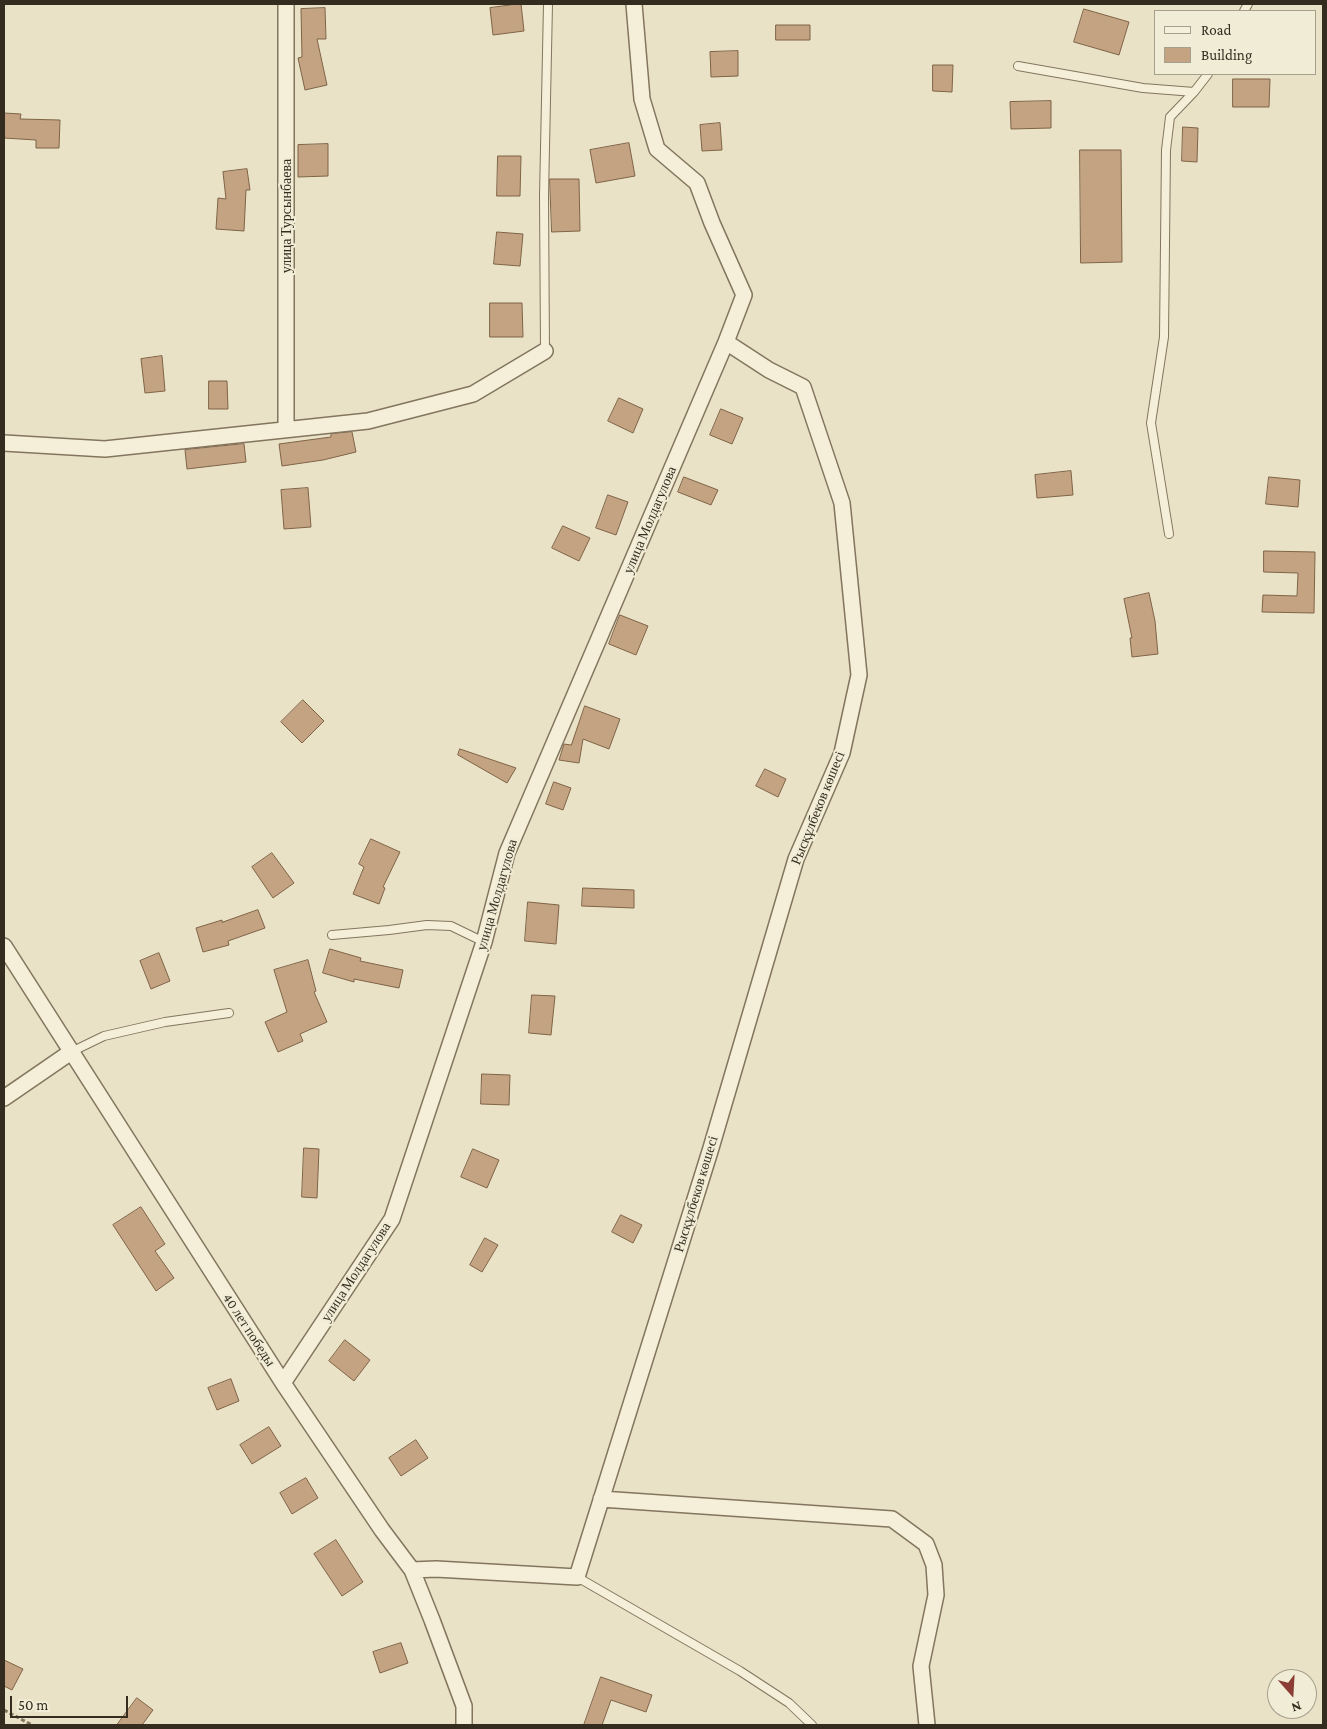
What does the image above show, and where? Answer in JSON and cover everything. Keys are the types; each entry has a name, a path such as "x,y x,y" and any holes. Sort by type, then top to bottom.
{"street":[{"name":"улица Турсынбаева","path":"286,4 286,428"},
{"path":"634,4 642,99 657,149 697,183 712,223 744,295 726,342"},
{"name":"улица Молдагулова","path":"283,1383 392,1219 484,942 507,853 726,342"},
{"name":"Рысқұлбеков көшесі","path":"577,1577 708,1158 796,859 842,753 859,675 842,503 803,387 769,370 726,342"},
{"path":"4,442 105,449 368,420 473,394 545,352"},
{"name":"40 лет победы","path":"4,946 283,1383 377,1522 412,1570 464,1706 464,1725"},
{"path":"4,1098 71,1052"},
{"path":"601,1499 892,1519 926,1544 934,1565 936,1595 921,1666 927,1725"},
{"path":"412,1570 436,1569 577,1577"}],"lane":[{"path":"545,352 544,196 548,4"},
{"path":"1018,66 1143,88 1194,92"},
{"path":"1169,534 1151,423 1164,337 1166,150 1170,117 1207,75"},
{"path":"332,935 427,925 451,926 484,942"},
{"path":"71,1052 104,1036 165,1022 229,1013"},
{"path":"577,1577 740,1671 789,1703 812,1725"}],"path":[{"path":"4,1710 32,1725"}],"building":[{"path":"521,4 524,31 493,35 490,8"},
{"path":"325,8 326,39 317,39 327,85 305,90 298,58 302,57 301,9"},
{"path":"1084,9 1129,22 1119,55 1074,42"},
{"path":"776,25 810,25 810,40 776,40"},
{"path":"738,51 738,76 711,77 710,52"},
{"path":"933,65 953,65 952,92 933,91"},
{"path":"1233,79 1270,79 1269,107 1233,107"},
{"path":"1051,101 1051,128 1011,129 1010,102"},
{"path":"4,113 21,114 20,119 60,120 59,148 36,148 36,140 4,138"},
{"path":"720,123 722,150 702,151 700,125"},
{"path":"1183,127 1198,128 1197,162 1182,161"},
{"path":"629,143 635,176 596,183 590,150"},
{"path":"328,144 328,176 298,177 298,145"},
{"path":"1080,150 1121,150 1122,262 1081,263"},
{"path":"498,156 521,156 520,196 497,196"},
{"path":"247,169 250,190 246,190 244,231 216,229 218,198 226,199 223,172"},
{"path":"550,179 579,179 580,231 552,232"},
{"path":"497,232 523,234 520,266 494,264"},
{"path":"490,303 522,303 523,337 490,337"},
{"path":"162,356 165,391 145,393 141,359"},
{"path":"209,381 227,381 228,409 209,409"},
{"path":"619,398 643,409 633,433 608,421"},
{"path":"721,409 743,418 732,444 710,435"},
{"path":"352,432 356,452 323,460 282,466 279,444 331,437 331,434"},
{"path":"244,444 246,462 187,469 185,450"},
{"path":"1071,471 1073,495 1037,498 1035,475"},
{"path":"684,477 718,490 711,505 678,492"},
{"path":"1269,477 1300,480 1298,507 1266,504"},
{"path":"308,488 311,527 284,529 281,490"},
{"path":"608,495 628,502 616,535 596,528"},
{"path":"563,526 590,538 579,561 552,548"},
{"path":"1264,551 1315,552 1314,613 1262,612 1263,595 1297,596 1298,573 1264,572"},
{"path":"1149,593 1155,621 1158,654 1132,657 1130,638 1132,638 1124,599"},
{"path":"620,615 648,626 636,655 609,644"},
{"path":"303,700 324,721 302,743 281,722"},
{"path":"585,706 620,719 609,749 583,739 579,763 559,760 564,744 571,745"},
{"path":"460,749 516,768 507,783 458,755"},
{"path":"765,769 786,779 778,797 756,786"},
{"path":"554,782 571,788 563,810 546,804"},
{"path":"371,839 400,852 383,887 385,888 379,904 353,894 364,867 359,864"},
{"path":"272,853 294,883 273,898 252,867"},
{"path":"583,888 634,890 634,908 582,906"},
{"path":"528,902 559,905 556,944 525,941"},
{"path":"258,910 265,928 228,941 229,945 203,952 196,928"},
{"path":"330,949 361,958 360,961 403,970 399,988 354,979 354,982 323,973"},
{"path":"159,953 170,981 151,989 140,961"},
{"path":"308,960 316,991 314,992 327,1022 300,1034 303,1041 278,1052 265,1022 287,1012 274,970"},
{"path":"532,995 555,996 551,1035 529,1033"},
{"path":"482,1074 510,1075 509,1105 481,1104"},
{"path":"304,1148 319,1149 317,1198 302,1197"},
{"path":"473,1149 499,1160 487,1188 461,1177"},
{"path":"141,1207 165,1244 155,1251 174,1278 156,1291 113,1225"},
{"path":"621,1215 642,1225 633,1243 612,1232"},
{"path":"485,1238 498,1245 482,1272 470,1265"},
{"path":"345,1340 370,1360 354,1381 329,1361"},
{"path":"231,1379 239,1401 217,1410 208,1388"},
{"path":"269,1427 281,1446 252,1464 240,1445"},
{"path":"416,1440 428,1458 401,1476 389,1458"},
{"path":"306,1478 318,1498 292,1514 280,1493"},
{"path":"336,1540 363,1582 342,1596 314,1554"},
{"path":"401,1643 408,1663 380,1673 373,1652"},
{"path":"4,1660 23,1669 12,1690 4,1686"},
{"path":"601,1677 652,1695 646,1712 611,1700 602,1725 584,1725"},
{"path":"137,1698 153,1710 142,1725 117,1725"}]}
